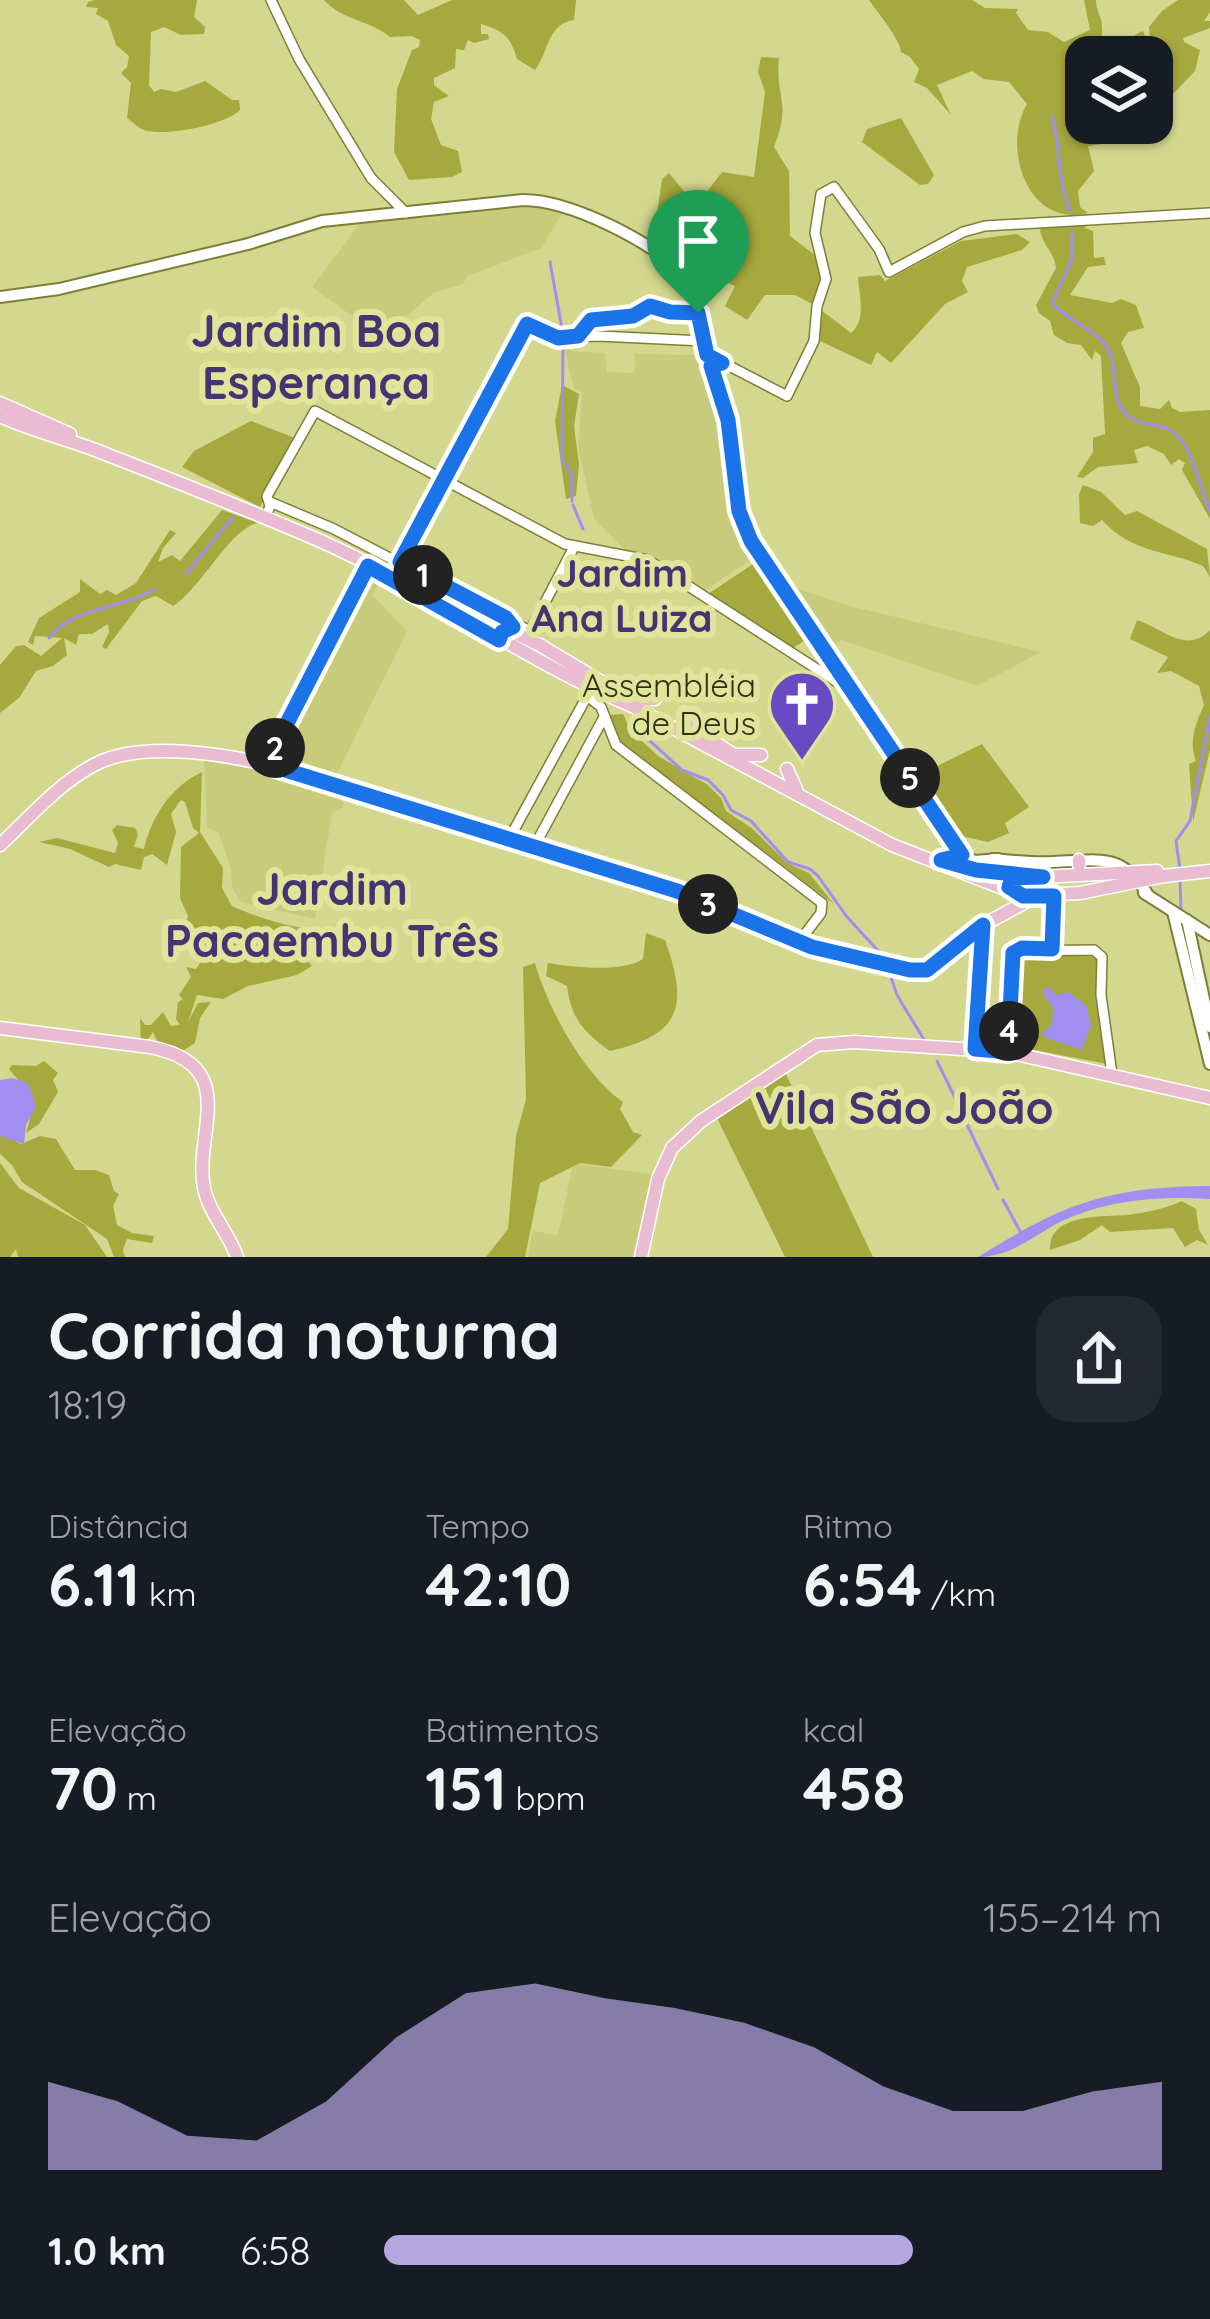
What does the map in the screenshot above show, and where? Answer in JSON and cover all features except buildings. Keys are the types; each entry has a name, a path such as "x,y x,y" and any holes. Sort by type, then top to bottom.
{"main road":[{"path":"0,296 59,289 248,244 322,221 524,200 562,205 596,220 682,271 728,420 739,511 747,532 846,686 964,853 975,861 1086,865 1138,878 1148,896 1210,935"},
{"path":"0,403 65,432 269,503 292,524 595,675 631,700 893,842 976,870 1043,877"},
{"path":"22,427 37,425 35,415"},
{"path":"0,417 132,464 139,481 156,474 314,538 516,636 590,697 613,698 841,825 916,856 1036,897 1167,873 1210,870"},
{"path":"590,697 595,675"},
{"path":"631,700 655,699"},
{"path":"684,713 684,722 734,755 761,754"},
{"path":"0,845 87,769 127,752 204,755 266,764 677,891 799,942 922,972 985,924 1036,897"},
{"path":"787,769 796,789"},
{"path":"941,860 964,853"},
{"path":"1011,908 1010,879 1043,877 1086,865 1138,878"},
{"path":"1181,918 1210,1027"},
{"path":"1181,918 1210,1064"},
{"path":"0,1028 150,1047 188,1064 202,1080 210,1103 205,1194 237,1257"},
{"path":"641,1257 659,1176 672,1148 701,1121 805,1050 837,1041 1008,1052 1209,1097"}],"street":[{"path":"272,0 299,59 371,178 406,213"},
{"path":"713,361 787,396 814,341 824,287 823,256 814,237 825,189 834,187 879,249 889,272 963,232 985,226 1210,213"},
{"path":"578,336 591,320 633,316 650,306 698,313"},
{"path":"400,562 527,324 558,338 704,341"},
{"path":"574,547 516,636 400,562 269,503 315,411 574,547 648,560 846,686"},
{"path":"266,764 368,566"},
{"path":"509,839 590,697 616,745 822,903 821,913 799,942"},
{"path":"534,847 604,717"},
{"path":"1054,949 1057,896"},
{"path":"977,1049 985,924"},
{"path":"1008,1052 1014,951 1094,950 1102,957 1101,995 1112,1074"}],"shaded area":[{"path":"95,0 197,0 194,17 205,27 204,34 181,35 164,27 151,32 149,85 154,92 176,92 205,81 239,100 240,110 209,125 180,131 154,132 137,126 127,118 131,83 121,73 129,56 116,45 108,21 96,14 98,8 86,7"},
{"path":"324,0 404,0 418,15 452,0 576,0 574,20 553,33 535,70 517,59 505,36 481,24 481,34 488,34 489,39 468,40 464,50 456,49 455,68 434,78 434,85 449,96 434,102 431,119 441,145 458,151 462,172 409,180 394,152 397,89 420,40 390,37"},
{"path":"869,0 972,0 985,8 1018,9 1028,30 1048,32 1065,42 1065,144 1102,144 1088,146 1094,171 1078,191 1080,207 1088,213 1067,215 1050,209 1025,181 1017,142 1027,104 1009,82 984,79 972,71 937,85 951,115 927,88 914,82 919,69 901,52"},
{"path":"1084,0 1096,0 1103,36 1077,36 1090,30"},
{"path":"1178,0 1210,0 1204,21 1210,21 1210,28 1183,38 1200,50 1195,71 1174,93 1173,36 1150,36 1149,27"},
{"path":"761,57 779,58 782,110 774,147 789,171 790,236 820,259 821,288 812,304 795,295 765,295 747,320 725,306 735,286 652,248 662,179 669,173 695,199 722,172 754,177 765,92 758,72"},
{"path":"901,118 934,175 928,184 920,185 862,142 867,129"},
{"path":"527,202 564,211 541,248 434,293 381,337 312,287 362,221"},
{"path":"1086,224 1093,231 1094,258 1104,257 1106,265 1088,267 1070,295 1112,303 1121,299 1136,305 1144,328 1128,332 1121,343 1140,387 1140,406 1160,409 1169,400 1180,412 1210,410 1210,519 1182,470 1185,463 1179,459 1171,465 1164,454 1147,446 1134,450 1138,463 1098,467 1077,477 1093,452 1093,438 1105,434 1101,356 1095,351 1092,360 1081,345 1054,335 1050,321 1036,305 1056,268 1040,226"},
{"path":"1017,234 1030,242 1022,250 967,267 962,281 968,292 945,304 891,363 877,352 871,365 820,341 821,310 851,333 856,327 861,307 858,277 880,275 885,281 961,241"},
{"path":"569,341 571,351 605,353 607,372 634,373 635,354 703,355 757,556 699,594 654,561 626,551 594,519 578,447 582,393 575,389 570,373 564,345"},
{"path":"562,385 579,394 574,426 579,465 576,496 566,499 555,421"},
{"path":"251,421 295,438 260,507 182,467 194,451"},
{"path":"1083,485 1101,492 1125,515 1137,511 1207,549 1210,577 1203,566 1137,545 1102,520 1093,526 1080,523"},
{"path":"222,510 259,523 238,534 184,598 173,606 156,596 142,601 106,649 102,647 108,624 92,634 79,634 76,645 64,638 67,655 36,671 19,698 0,713 0,665 16,646 24,645 41,656 62,638 35,636 33,645 28,642 39,618 80,592 80,579 100,594 107,590 116,595 136,583 170,530 176,533 158,562 172,555 180,561"},
{"path":"759,560 810,637 790,650 705,596"},
{"path":"366,574 380,581 372,595 407,631 334,780 271,759"},
{"path":"789,586 846,605 1041,652 977,686 842,640 828,647 786,589"},
{"path":"1137,620 1183,640 1210,630 1210,750 1193,822 1189,764 1196,761 1193,739 1204,705 1199,686 1171,671 1157,673 1168,657 1130,639"},
{"path":"623,714 631,731 658,756 708,785 726,811 753,829 787,863 809,873 834,904 616,740 609,715"},
{"path":"982,744 1029,807 1005,823 1009,833 988,842 961,836 958,842 915,777"},
{"path":"204,759 247,764 344,797 343,808 332,813 315,919 241,902 232,888 231,868 218,832 207,828"},
{"path":"202,772 200,832 223,868 222,888 232,906 305,928 305,935 295,938 295,943 312,966 223,999 197,995 188,1022 198,1003 211,1002 200,1018 195,1043 178,1054 159,1046 153,1032 141,1042 140,1018 151,1025 163,1012 171,1026 180,1025 176,1019 178,1002 183,999 179,995 191,977 186,967 196,969 202,956 185,925 188,916 180,898 181,847 199,833 185,802 181,800 171,814 176,832 167,865 152,854 144,857 141,870 109,867 70,849 39,842 57,838 115,853 118,843 112,830 117,825 135,828 134,847 144,849 164,804"},
{"path":"646,933 665,940 677,983 673,1015 652,1036 610,1051 580,1023 567,986 546,976 548,963 597,968 634,963 643,959"},
{"path":"1021,953 1099,957 1107,1064 1014,1046"},
{"path":"535,963 569,1040 623,1102 620,1109 633,1132 642,1135 611,1167 580,1163 540,1183 525,1257 486,1257 508,1229 516,1136 526,1099 523,967"},
{"path":"1050,988 1056,995 1068,992 1086,1005 1091,1025 1082,1050 1042,1034 1052,1024 1053,1008 1043,993"},
{"path":"44,1061 58,1073 53,1080 58,1092 39,1124 26,1133 31,1097 9,1069"},
{"path":"784,1070 873,1257 785,1257 717,1118"},
{"path":"0,1080 28,1083 36,1107 26,1125 24,1144 0,1136"},
{"path":"0,1133 21,1144 40,1136 56,1139 75,1170 109,1175 119,1194 113,1206 117,1225 154,1236 152,1243 127,1239 125,1257 114,1257 107,1239 22,1182 0,1154"},
{"path":"0,1163 19,1188 85,1225 107,1257 18,1257 16,1249 10,1257 0,1257"},
{"path":"573,1163 655,1175 634,1257 528,1257 532,1231 558,1235"},
{"path":"1210,1186 1210,1199 1105,1206 1071,1217 1004,1253 978,1257 1036,1223 1088,1202 1143,1190"},
{"path":"1182,1201 1196,1209 1199,1230 1208,1245 1197,1240 1185,1247 1173,1228 1110,1232 1102,1225 1080,1240 1050,1250 1052,1238 1067,1223 1148,1212"}],"waterway":[{"path":"1052,116 1070,210"},
{"path":"1072,231 1072,259 1052,303 1104,343 1125,413 1168,429 1184,443 1210,511"},
{"path":"550,262 563,334"},
{"path":"563,343 562,459 572,475 572,501"},
{"path":"573,505 583,529"},
{"path":"186,574 233,517"},
{"path":"49,638 71,620 155,589"},
{"path":"1180,869 1176,841 1190,821 1210,716"},
{"path":"629,722 682,770 708,780 731,810 751,821 788,862 818,876 883,956"},
{"path":"1180,879 1181,911"},
{"path":"888,968 897,995 926,1043"},
{"path":"937,1061 957,1102"},
{"path":"959,1108 998,1189"},
{"path":"1003,1200 1020,1231"}],"place":[{"name":"Assembléia de Deus","path":"802,763"}],"district":[{"name":"Jardim Boa Esperança","path":"316,357"},
{"name":"Jardim Ana Luiza","path":"622,596"},
{"name":"Jardim Pacaembu Três","path":"332,915"},
{"name":"Vila São João","path":"904,1108"}],"route":[{"path":"650,306 698,313 707,355 722,363 711,366 728,420 739,511 751,541 962,855 941,860 976,870 1043,877 1012,878 1009,887 1023,896 1054,896 1052,949 1022,948 1013,953 1008,1052 975,1049 983,925 927,970 910,970 812,947 677,891 266,764 368,566 499,640 502,632 513,627 506,618 400,562 527,324 562,338 578,336 591,320 633,316 650,306"}]}
